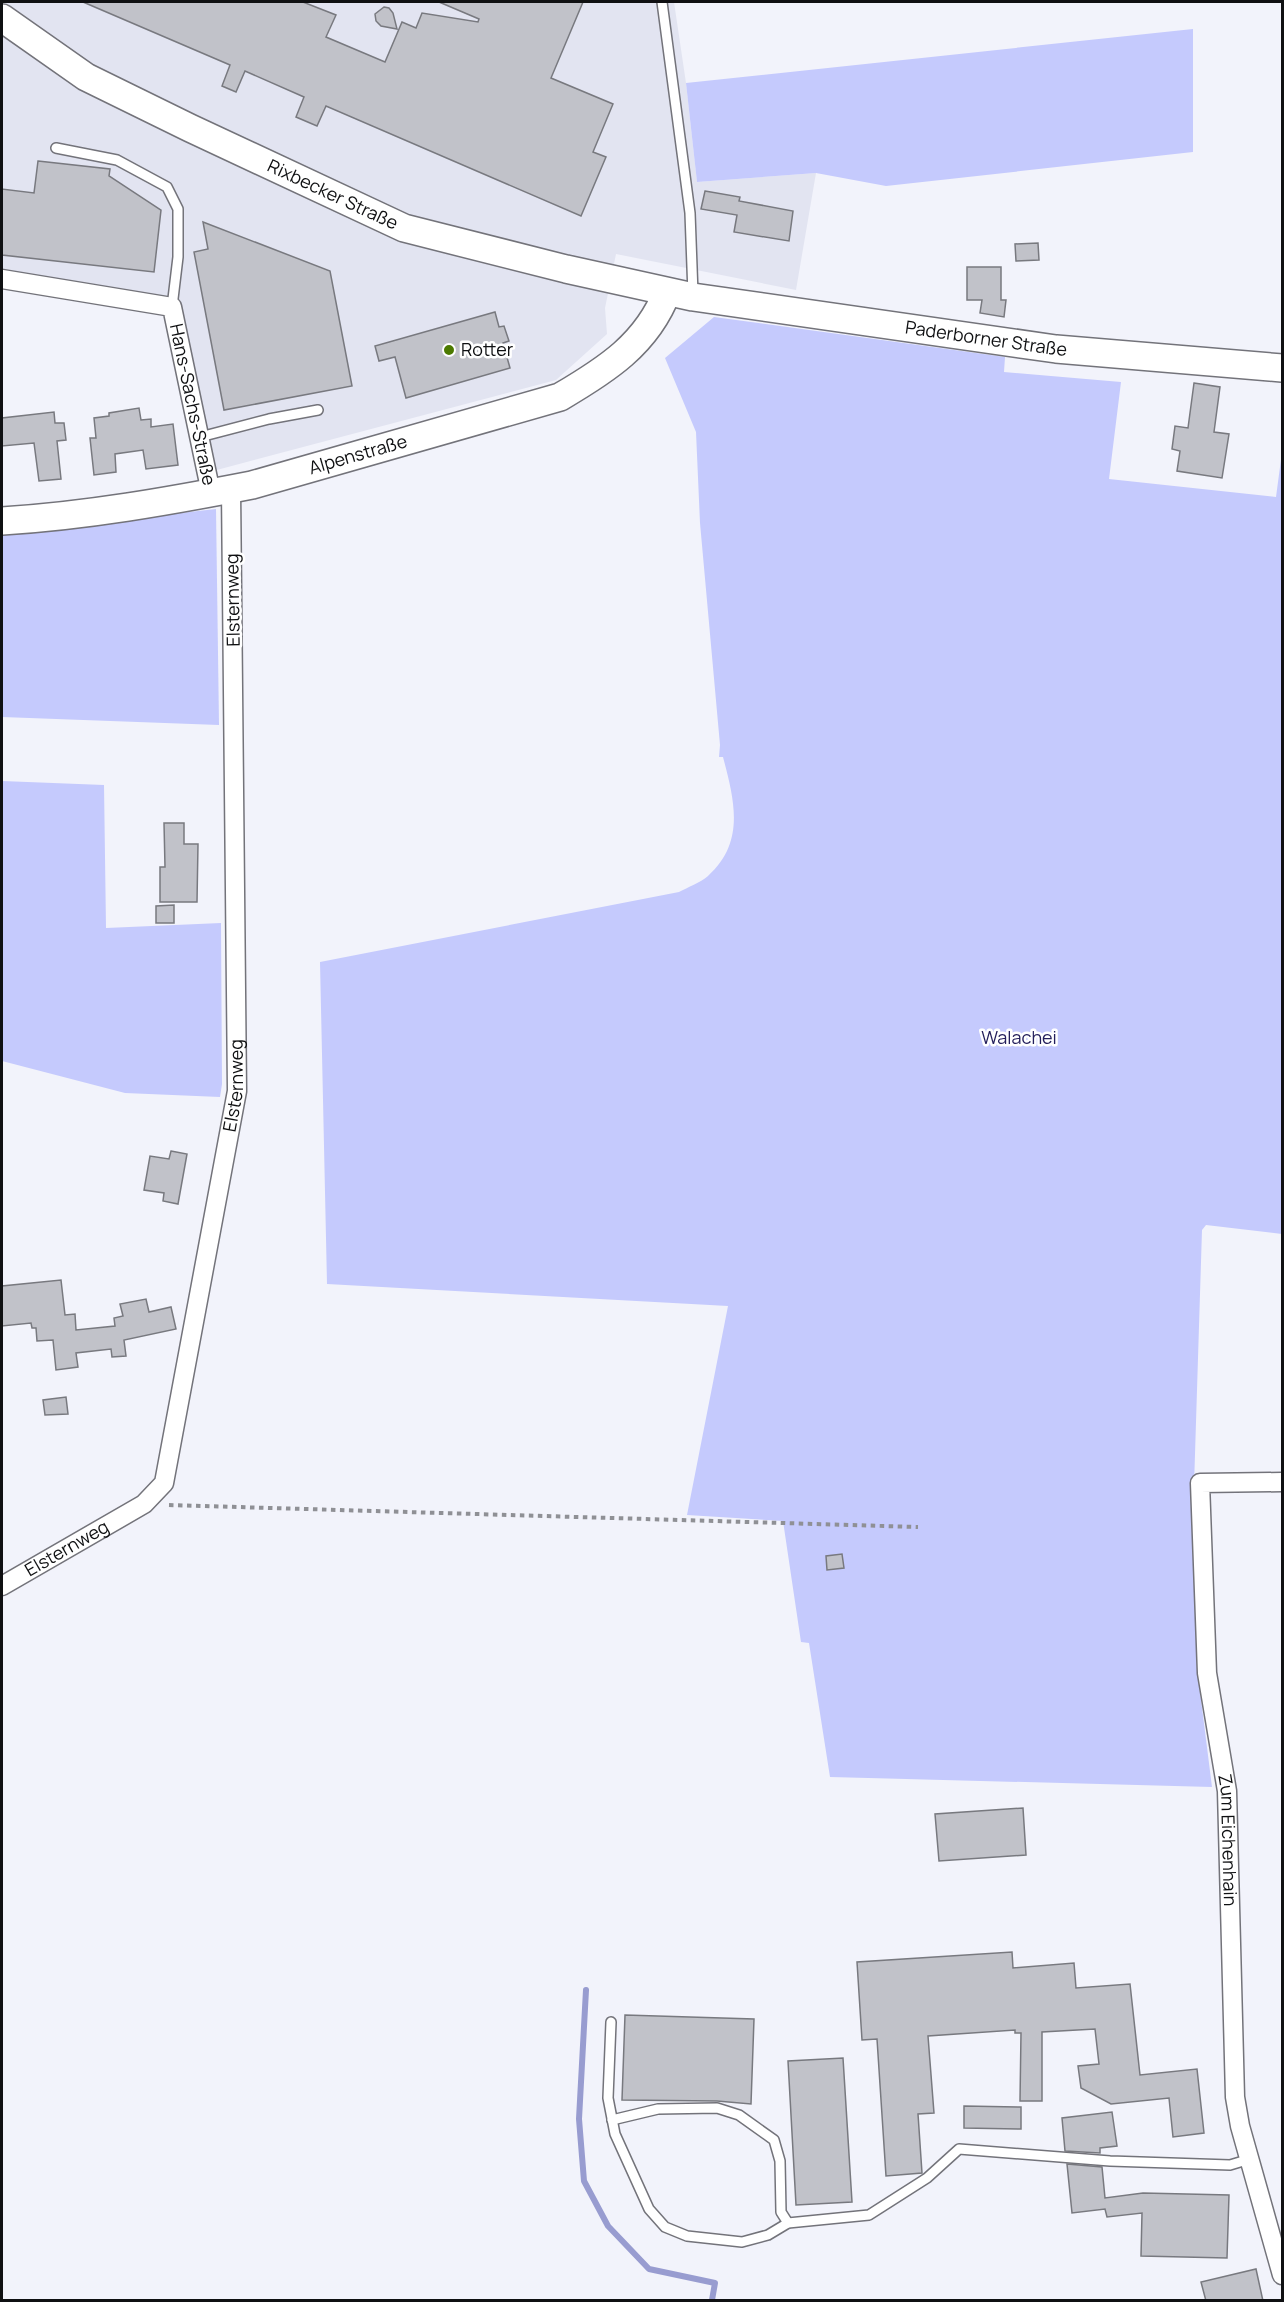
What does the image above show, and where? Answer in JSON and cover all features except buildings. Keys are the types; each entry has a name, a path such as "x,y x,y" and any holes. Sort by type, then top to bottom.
{"main road":[{"name":"Rixbecker Straße","path":"2,18 86,77 404,228 680,295"},
{"name":"Paderborner Straße","path":"680,295 1056,349 1282,368"},
{"name":"Alpenstraße","path":"2,520 42,518 221,491 436,434 560,397 604,371 641,337 662,306 680,295"}],"street":[{"name":"Hans-Sachs-Straße","path":"2,279 172,307 200,437 221,491"},
{"name":"Elsternweg","path":"2,1586 144,1504 164,1483 237,1091 221,491"},
{"name":"Zum Eichenhain","path":"1282,1482 1200,1483 1208,1673 1227,1791 1235,2097 1282,2275"}],"lane":[{"path":"662,2 690,213 680,295"},
{"path":"56,148 117,160 167,187 178,209 178,257 172,307"},
{"path":"200,437 269,419 318,410"},
{"path":"611,2022 608,2098 615,2134 649,2209 665,2227 687,2236 742,2242 768,2235 788,2223 869,2215 927,2178 959,2149 1110,2161 1230,2165 1250,2159"},
{"path":"612,2120 658,2109 717,2108 740,2115 774,2140 780,2161 782,2212 788,2223"}],"path":[{"path":"144,1504 918,1527"}],"shaded area":[{"path":"2,2 674,2 697,182 816,173 796,290 616,254 605,308 607,334 556,380 213,471 173,305 2,273"}],"green space":[{"path":"1193,29 1193,152 886,186 816,173 697,182 686,83"},
{"name":"Walachei","path":"714,317 1005,357 1004,372 1121,382 1109,479 1276,497 1282,452 1282,1234 1206,1225 1202,1230 1193,1518 1197,1668 1212,1787 830,1777 809,1643 801,1642 783,1521 687,1515 728,1306 327,1284 320,962 679,892 708,876 720,863 728,849 734,820 733,804 723,757 719,757 720,745 700,523 696,432 665,358"},
{"path":"216,509 219,725 2,717 2,533"},
{"path":"2,781 104,785 106,928 221,923 222,1084 220,1097 125,1093 2,1061"}],"waterway":[{"path":"586,1990 579,2119 584,2181 608,2226 649,2269 715,2283 712,2300"}],"place":[{"name":"Rotter","path":"449,350"}]}
